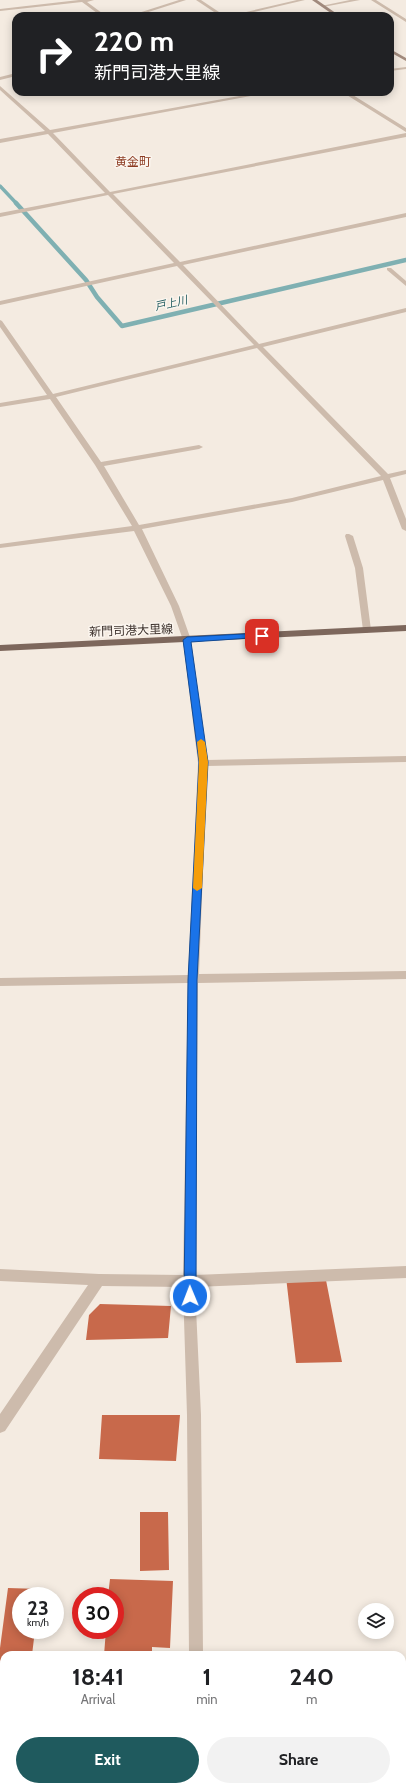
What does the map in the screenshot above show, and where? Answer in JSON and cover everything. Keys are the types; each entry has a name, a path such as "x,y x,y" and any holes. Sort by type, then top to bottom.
{"main road":[{"name":"新門司港大里線","path":"0,648 187,640 406,628"}],"street":[{"path":"0,10 92,0"},
{"path":"144,12 184,0"},
{"path":"198,0 217,12"},
{"path":"250,12 303,0"},
{"path":"314,0 332,12"},
{"path":"323,6 358,0"},
{"path":"373,0 392,12"},
{"path":"82,1 98,12"},
{"path":"394,13 406,21"},
{"path":"394,52 406,60"},
{"path":"394,70 406,68"},
{"path":"0,79 12,75"},
{"path":"0,87 49,132 385,476 406,529"},
{"path":"0,141 247,96"},
{"path":"351,96 406,130"},
{"path":"0,215 406,135"},
{"path":"0,303 406,215"},
{"path":"390,269 406,284"},
{"path":"0,405 53,396 406,310"},
{"path":"0,322 53,396 99,465 137,528 175,606 187,640 204,762 193,980 190,1280 194,1415 196,1651"},
{"path":"99,465 199,447"},
{"path":"0,546 137,528 292,500 406,472"},
{"path":"349,536 359,568 367,630"},
{"path":"204,762 406,759"},
{"path":"0,982 193,980 406,975"},
{"path":"0,1275 99,1280 190,1280 406,1272"},
{"path":"0,1426 99,1280"}],"building":[{"path":"325,1275 342,1362 296,1363 286,1277"},
{"path":"100,1304 171,1306 168,1338 86,1340 89,1315"},
{"path":"102,1415 180,1415 176,1461 99,1459"},
{"path":"140,1512 168,1512 169,1570 140,1571"},
{"path":"110,1579 173,1581 170,1648 152,1647 152,1651 104,1651 105,1639 124,1639 124,1587 109,1587"},
{"path":"8,1588 12,1588 12,1639 34,1639 32,1651 0,1651"}],"waterway":[{"name":"戸上川","path":"0,186 17,204"},
{"name":"戸上川","path":"16,203 86,280 97,297 122,326 406,260"}],"slow traffic":[{"path":"197,888 204,762 201,742"}],"district":[{"name":"黄金町","path":"133,161"}],"route":[{"path":"190,1296 193,980 204,762 187,640 262,636"}]}
